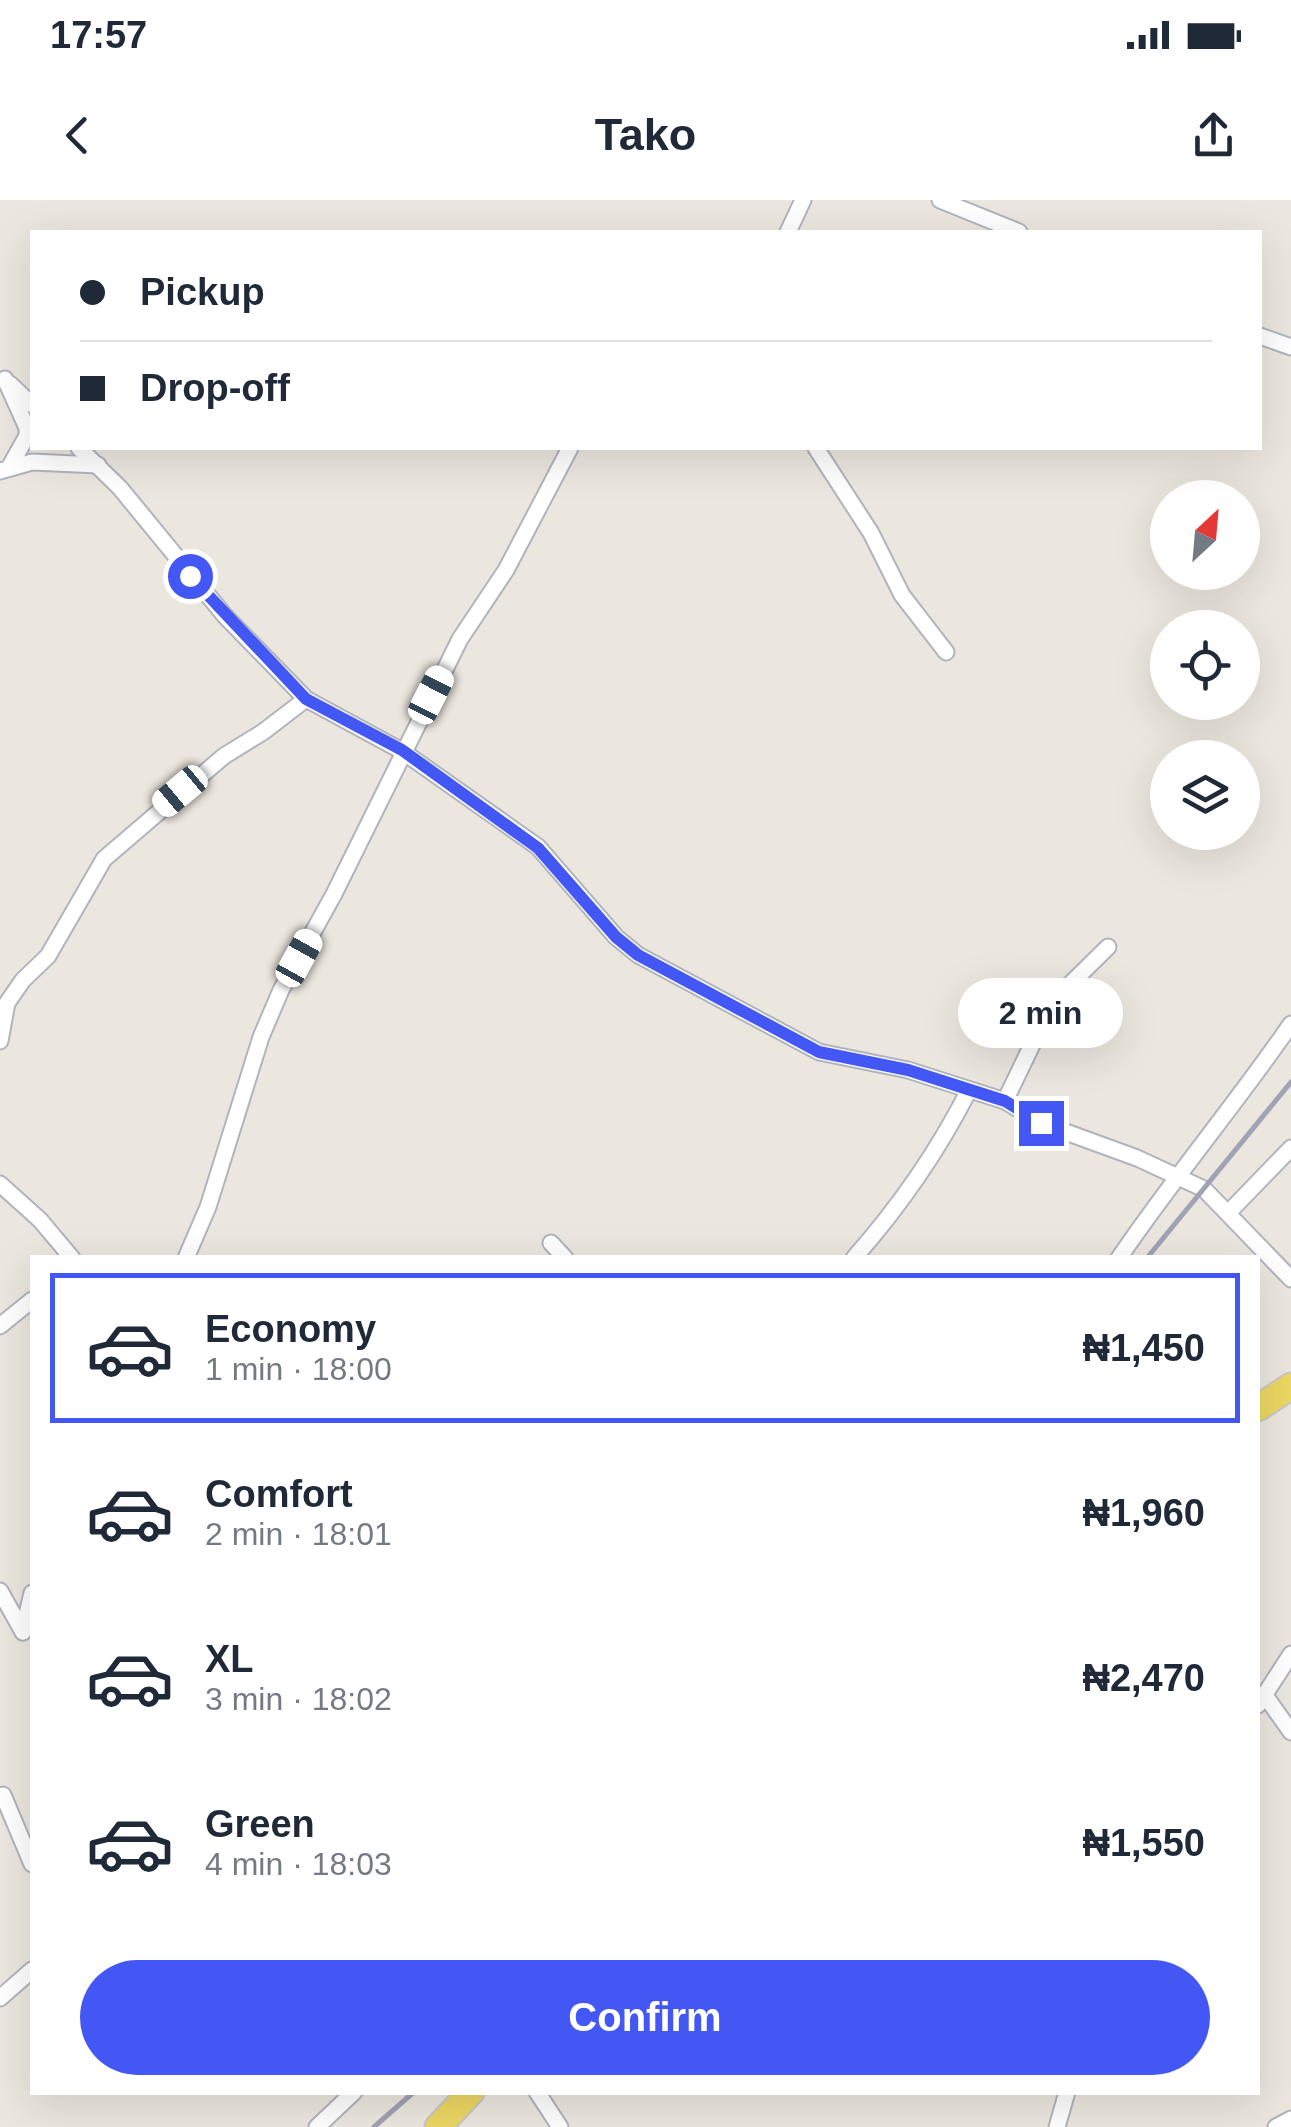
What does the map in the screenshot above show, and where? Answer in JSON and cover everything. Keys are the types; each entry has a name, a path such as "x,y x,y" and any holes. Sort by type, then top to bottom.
{"main road":[{"path":"1260,1407 1291,1386"},
{"path":"438,2127 468,2095"}],"street":[{"path":"789,230 803,200"},
{"path":"940,200 1015,230"},
{"path":"1262,337 1291,348"},
{"path":"2,377 30,403"},
{"path":"2,377 27,428 27,436 5,469"},
{"path":"81,450 98,464 225,616 306,699 402,750 538,848 616,937 638,955 819,1052 908,1070 1005,1101 1041,1123 1204,1188 1291,1279"},
{"path":"187,1255 208,1207 261,1036 460,639 506,570 569,450"},
{"path":"817,450 871,533 902,595 946,652"},
{"path":"5,469 32,462 98,464"},
{"path":"0,1041 7,1003 23,980 48,956 104,860 224,756 306,699"},
{"path":"1005,1101 1053,1001 1108,947"},
{"path":"1122,1255 1176,1175 1205,1145 1291,1024"},
{"path":"857,1255 918,1177 969,1090"},
{"path":"1229,1212 1291,1148"},
{"path":"0,1184 40,1220 69,1255"},
{"path":"551,1243 562,1255"},
{"path":"0,1326 30,1302"},
{"path":"0,1591 22,1632 30,1601"},
{"path":"1291,1654 1260,1700 1291,1732"},
{"path":"3,1796 30,1859"},
{"path":"0,1998 30,1972"},
{"path":"316,2127 351,2095"},
{"path":"540,2095 560,2127"},
{"path":"1057,2127 1062,2097"},
{"path":"1276,2127 1291,2119"}],"railway":[{"path":"1149,1255 1291,1082"},
{"path":"374,2127 411,2095"}],"route":[{"path":"190,576 306,699 402,750 538,848 616,937 638,955 819,1052 908,1070 1005,1101 1041,1123"}]}
